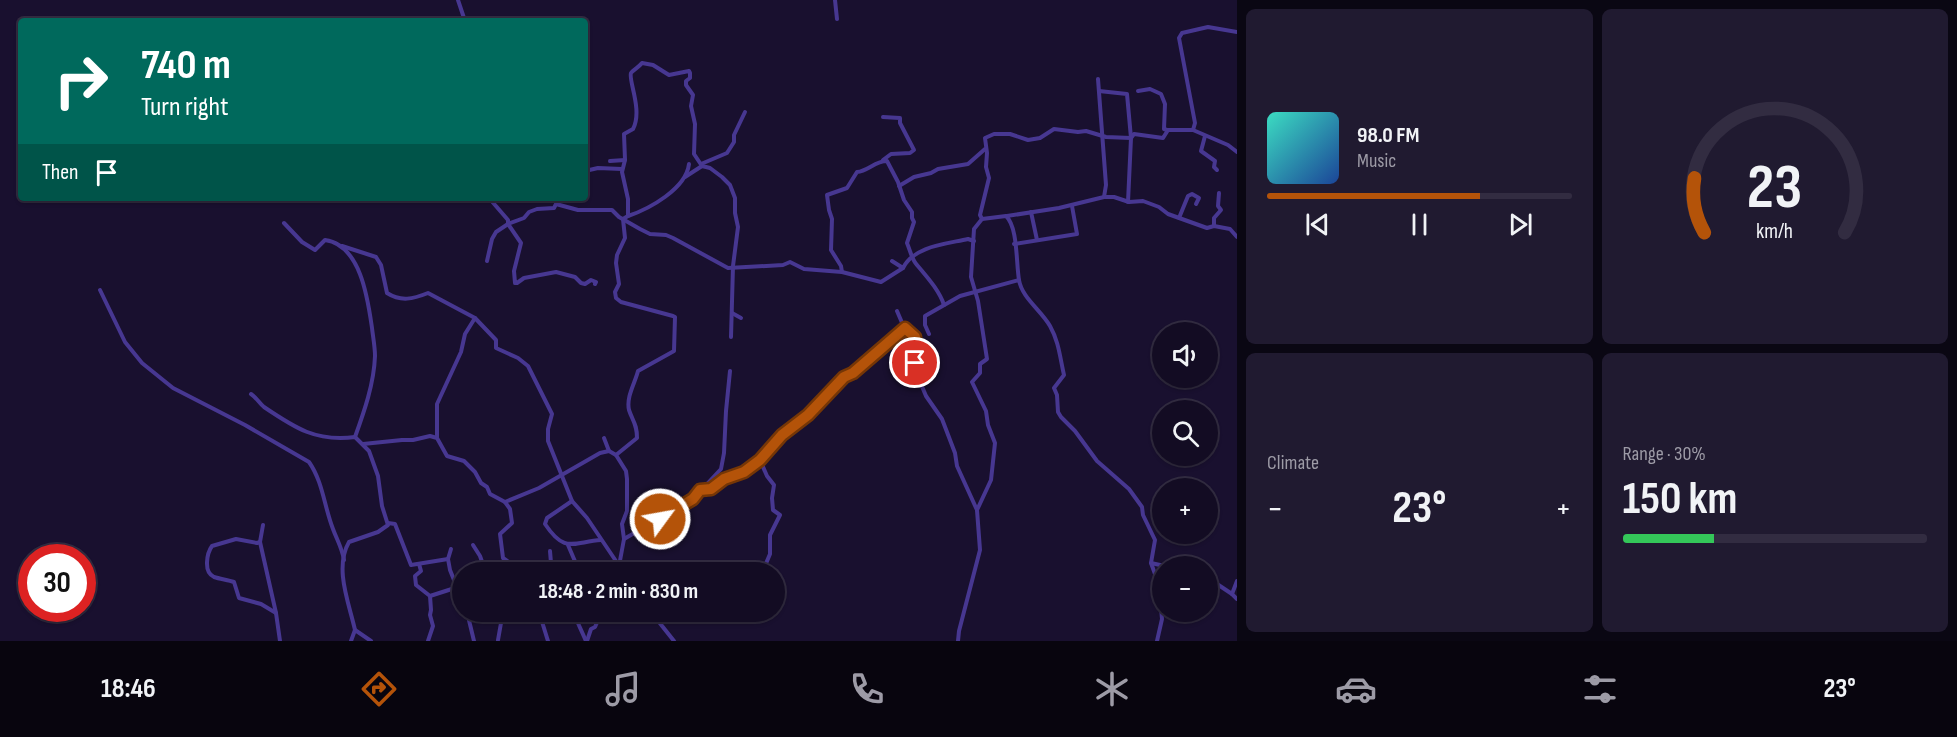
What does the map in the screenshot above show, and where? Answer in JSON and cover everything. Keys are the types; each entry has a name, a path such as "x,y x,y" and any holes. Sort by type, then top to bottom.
{"street":[{"path":"459,0 464,18"},
{"path":"835,0 837,19"},
{"path":"1193,130 1195,123 1179,38 1182,33 1208,27 1237,32"},
{"path":"628,216 628,199 622,169 625,160 624,134 633,129 638,113 635,103 637,95 630,80 631,74 642,63 653,65 669,75 689,71 690,78 686,81 686,86 693,95 691,105 695,124 694,154 702,165 722,177 734,191 738,226 733,266 731,337"},
{"path":"1098,79 1106,185 1104,197"},
{"path":"1138,91 1150,89 1161,94 1165,104 1164,129 1167,130"},
{"path":"1099,91 1127,94 1131,138 1128,202"},
{"path":"623,219 650,208 670,194 686,177 702,165 727,153 734,142 734,135 745,112"},
{"path":"882,161 891,154 910,153 914,150 900,123 900,118 883,117"},
{"path":"982,219 980,215 989,178 986,167 985,138 1010,134 1028,140 1040,138 1054,129 1086,131 1103,137 1131,138 1134,134 1163,138 1167,130"},
{"path":"1167,130 1193,130 1228,145 1237,152"},
{"path":"1205,136 1201,151 1215,161 1214,167 1217,170"},
{"path":"899,186 914,177 938,169 968,164 986,149"},
{"path":"610,161 625,160"},
{"path":"842,272 831,250 832,219 827,195 847,188 856,172 869,168 875,162 886,160 912,212 914,222 907,243 915,264 923,270 944,305"},
{"path":"686,177 689,164"},
{"path":"588,170 598,168 622,169"},
{"path":"1214,226 1214,218 1221,210 1218,206 1219,193"},
{"path":"1179,218 1188,196 1192,194 1199,198 1196,204"},
{"path":"977,510 992,480 995,443 988,425 986,411 972,382 980,373 980,364 987,359 971,277 974,229 982,219 1072,206 1104,197 1114,197 1128,202 1143,201 1159,207 1168,214 1207,228 1214,226 1230,229 1237,237"},
{"path":"492,201 508,220 508,224 521,243 514,272 515,282 556,272 575,278 581,283 585,284 591,280 596,284"},
{"path":"487,261 496,232 524,218 529,212 537,209 552,209 558,204 578,210 612,210 650,234 666,234 673,237 728,268 783,265 790,262 804,269 842,272 881,282 903,268 912,255 943,244 968,239 974,242"},
{"path":"1014,244 1077,234 1072,206"},
{"path":"1031,212 1037,240"},
{"path":"1006,216 1013,227 1019,280 1023,293 1043,315 1059,344 1064,375 1054,388 1057,395 1058,412 1097,461 1138,500 1155,540 1151,563 1159,585 1162,618 1157,641"},
{"path":"616,455 637,438 637,425 628,408 631,389 638,371 674,351 675,332 673,316 621,302 616,298 615,292 619,284 617,255 626,238 623,219"},
{"path":"284,223 302,242 315,250 326,240 335,241 342,246 352,259 368,296 375,356 367,404 355,437"},
{"path":"342,246 376,257 381,265 387,293 409,299 429,293 475,318 496,340 496,348 519,358 528,366 552,414 548,441 572,501 587,518 616,562"},
{"path":"892,261 903,268"},
{"path":"929,334 925,325 925,316 960,296 1019,280"},
{"path":"100,290 125,342 149,369 173,388 245,425 309,462 315,470 332,528 341,544 344,560"},
{"path":"897,311 905,328 915,337 916,372 926,396 942,419 955,453 957,466 977,510 980,550 958,631 958,641"},
{"path":"732,313 741,318"},
{"path":"475,318 465,334 461,352 437,404 436,438 447,456 464,461 475,472 481,483 487,487 490,494 505,502 510,509 512,523 500,534 503,558 509,562"},
{"path":"700,490 711,489 724,479 744,472 760,460 782,435 808,415 844,377 853,373 905,328"},
{"path":"624,539 693,499 721,469 730,371"},
{"path":"251,394 262,405 306,432 334,440 355,437"},
{"path":"362,445 430,436 436,438"},
{"path":"355,437 369,451 378,476 382,506 388,523"},
{"path":"604,438 609,451 616,455 626,471 627,512 622,524 624,539 620,562"},
{"path":"505,502 520,498 600,453 609,451"},
{"path":"760,460 774,485 773,510 780,515 770,535 770,554 767,562"},
{"path":"572,501 547,518 545,524 553,535 568,544 577,545 601,540"},
{"path":"351,641 355,630 343,579 346,547 349,542 378,532 388,523"},
{"path":"388,523 395,524 411,565 448,559"},
{"path":"263,525 260,542 280,641"},
{"path":"260,542 236,539 214,544 207,554 207,565 214,577 234,582 239,598 261,604 276,613"},
{"path":"568,544 576,562"},
{"path":"473,545 482,562"},
{"path":"451,549 448,559 452,574"},
{"path":"550,551 551,562"},
{"path":"419,564 421,569 415,576 416,585 430,596 430,615 433,626 428,641"},
{"path":"1232,594 1237,581"},
{"path":"1218,585 1237,599"},
{"path":"430,596 452,589"},
{"path":"469,622 474,641"},
{"path":"498,640 501,622"},
{"path":"542,622 548,641"},
{"path":"578,622 586,641"},
{"path":"586,641 597,622"},
{"path":"659,622 674,641"},
{"path":"355,630 371,641"}],"route":[{"path":"660,519 693,499 700,490 711,489 724,479 744,472 760,460 782,435 808,415 844,377 853,373 905,328 915,337 915,363"}]}
